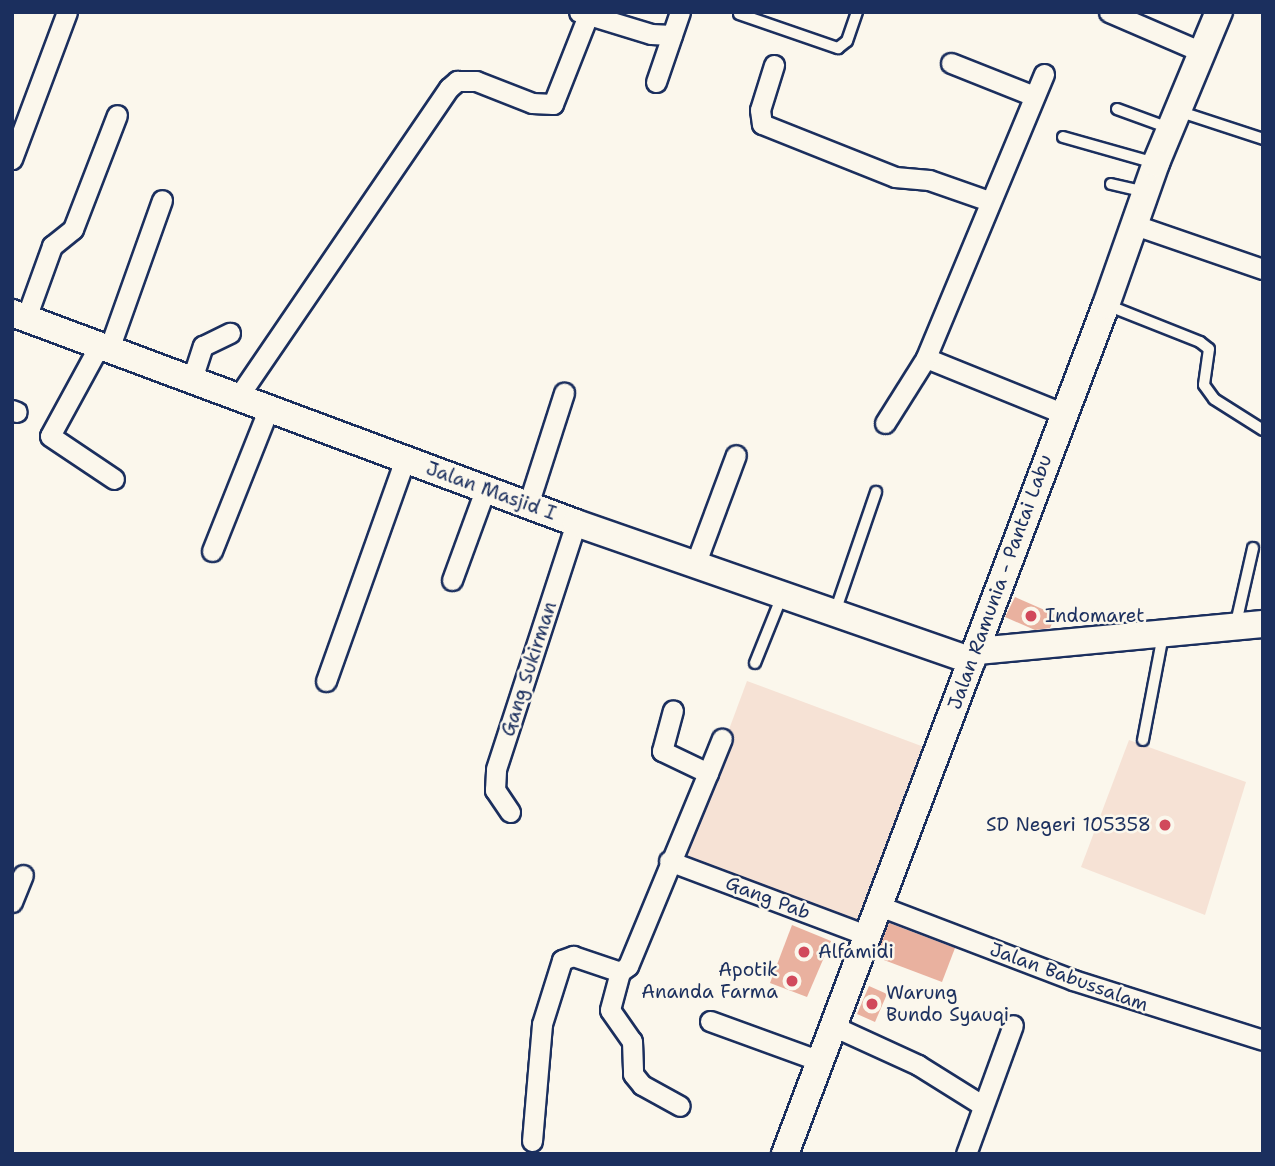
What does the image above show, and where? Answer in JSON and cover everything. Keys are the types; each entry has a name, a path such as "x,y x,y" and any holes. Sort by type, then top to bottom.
{"main road":[{"name":"Jalan Ramunia - Pantai Labu","path":"789,1152 877,905 974,656 1062,413 1106,305 1156,163 1219,12"},
{"name":"Jalan Masjid I","path":"17,317 192,379 485,490 782,595 833,616 974,656"},
{"path":"974,656 1263,624"}],"street":[{"path":"12,159 67,12"},
{"path":"656,82 680,12"},
{"path":"1109,12 1202,52"},
{"path":"237,397 449,88 457,81 476,81 532,103 553,104 584,14 651,34 672,35"},
{"path":"951,63 1034,96"},
{"path":"774,65 760,110 762,124 895,177 929,180 989,201"},
{"path":"885,423 926,358 1044,74"},
{"path":"17,317 52,246 73,229 117,115"},
{"path":"114,479 50,436 104,348 162,200"},
{"path":"1135,225 1263,270"},
{"path":"192,379 203,346 230,333"},
{"path":"926,358 1062,413"},
{"path":"528,505 564,393"},
{"path":"212,551 269,408"},
{"path":"695,565 737,455"},
{"path":"326,681 405,459"},
{"path":"452,580 485,490"},
{"name":"Gang Sukirman","path":"510,812 495,790 496,769 576,523"},
{"path":"673,710 663,754 708,774"},
{"path":"680,1106 642,1085 633,1074 632,1041 610,1010 620,972 628,966 722,739"},
{"name":"Gang Pab","path":"670,861 866,935"},
{"path":"12,902 23,876"},
{"name":"Jalan Babussalam","path":"877,905 1073,980 1263,1040"},
{"path":"533,1141 542,1024 562,960 573,956 620,972"},
{"path":"710,1021 820,1061"},
{"path":"833,1026 918,1065 982,1105"},
{"path":"966,1154 1013,1026"}],"lane":[{"path":"767,25 772,12"},
{"path":"739,14 838,48 847,41 857,12"},
{"path":"1117,109 1263,139"},
{"path":"1063,137 1156,163"},
{"path":"1111,184 1146,192"},
{"path":"1106,305 1200,342 1209,349 1204,385 1222,405 1263,430"},
{"path":"833,616 876,492"},
{"path":"1235,627 1253,548"},
{"path":"755,663 782,595"},
{"path":"1143,740 1163,635"}],"shaded area":[{"path":"747,681 924,747 859,922 682,856"},
{"name":"SD Negeri 105358","path":"1129,740 1246,782 1205,915 1081,867"}],"building":[{"name":"Indomaret","path":"1015,597 1056,615 1050,628 1035,630 1005,617"},
{"path":"889,923 955,948 942,982 876,957"},
{"name":"Alfamidi","path":"792,925 831,941 807,997 770,983"},
{"name":"Warung Bundo Syauqi","path":"869,986 887,994 875,1022 857,1014"}],"place":[{"name":"Indomaret","path":"1031,616"},
{"name":"SD Negeri 105358","path":"1165,825"},
{"name":"Alfamidi","path":"804,952"},
{"name":"Apotik Ananda Farma","path":"792,981"},
{"name":"Warung Bundo Syauqi","path":"872,1004"}]}
